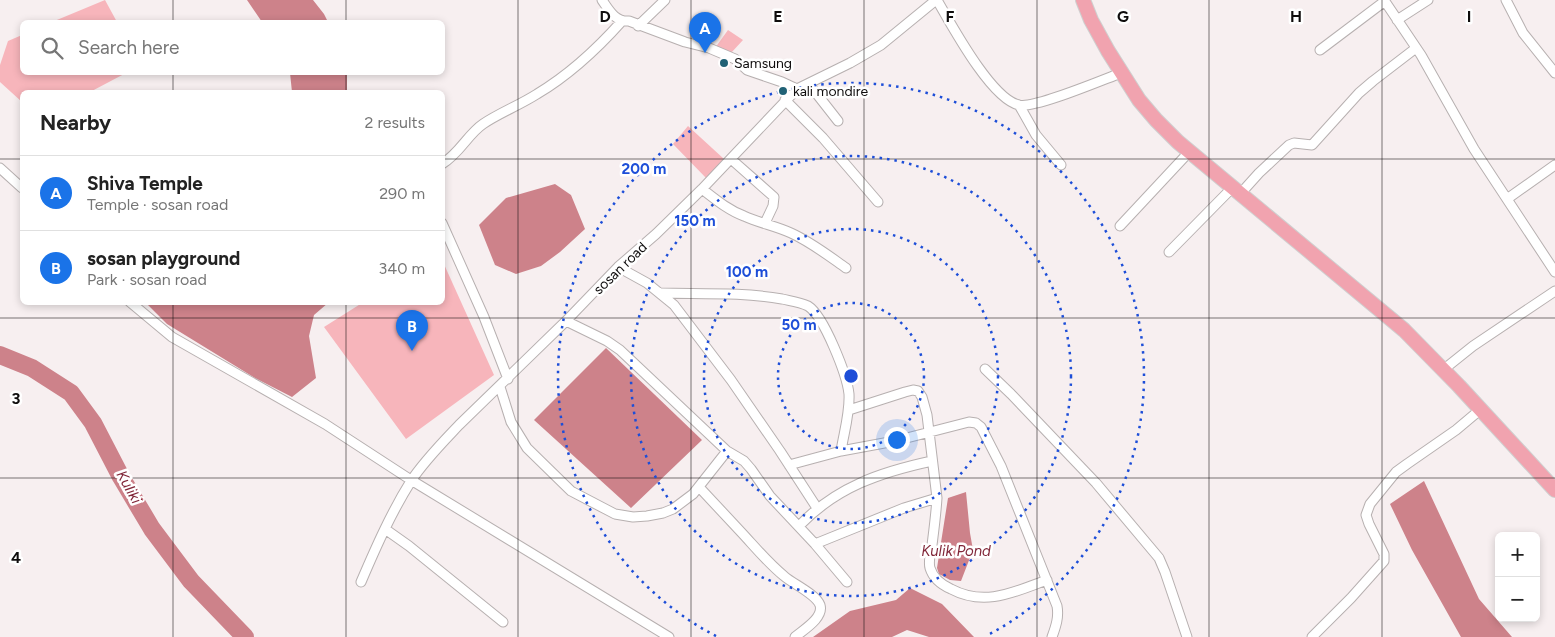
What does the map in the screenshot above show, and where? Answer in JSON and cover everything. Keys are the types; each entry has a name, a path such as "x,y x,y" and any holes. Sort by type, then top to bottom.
{"main road":[{"path":"1083,0 1091,20 1121,72 1139,100 1156,120 1190,152 1404,330 1481,409 1555,490"}],"street":[{"path":"602,0 612,14 625,21 709,48 735,59 747,70 798,89"},
{"path":"638,26 665,0"},
{"path":"936,0 981,71 1005,98 1018,106 1036,135 1061,166"},
{"name":"sosan road","path":"361,582 385,529 411,480 442,442 566,321 618,266 656,234 702,189 798,89 850,63 881,44 936,0"},
{"path":"1397,20 1428,0"},
{"path":"1506,0 1523,33 1555,72"},
{"path":"1320,50 1384,1 1416,48 1460,127 1555,272"},
{"path":"445,161 462,147 473,132 483,124 553,84 625,21"},
{"path":"1169,252 1289,145 1294,143 1312,145 1359,93 1416,48"},
{"path":"1018,106 1040,103 1121,72"},
{"path":"809,84 838,121"},
{"path":"786,100 823,138 878,202"},
{"path":"1120,226 1190,152"},
{"path":"731,159 774,197 774,206 765,223"},
{"path":"1507,199 1555,165"},
{"path":"0,168 20,186"},
{"path":"702,189 744,217 792,233 846,268"},
{"path":"445,230 484,317 508,379"},
{"path":"618,266 647,282 674,305 714,357 818,508"},
{"path":"1443,370 1473,346 1555,291"},
{"path":"661,293 740,294 799,302 809,306 823,325 847,381 849,410 841,451"},
{"path":"134,305 172,337 325,424 411,480 669,637"},
{"path":"566,321 607,341 620,350 727,451 744,461 770,496 799,526 847,582"},
{"path":"985,369 1096,483 1158,558 1165,572 1187,637"},
{"path":"500,387 511,422 527,448 571,491 615,514 633,517 664,513 673,509 693,494 727,451"},
{"path":"849,410 912,390 918,391 922,396 925,404 938,498 930,568 935,578 944,586 973,598 979,598 1017,592 1047,580"},
{"path":"1312,637 1384,561 1384,554 1366,515 1376,495 1396,472 1444,440 1481,409"},
{"path":"789,465 841,451 895,441 969,422 976,423 981,427 1001,466 1047,580 1058,612 1058,621 1052,637"},
{"path":"799,526 832,497 892,470 932,461"},
{"path":"698,487 766,559 785,577 816,599 820,605 821,610 812,624 796,637"},
{"path":"815,544 904,508 938,498"},
{"path":"385,529 409,546 503,622"}],"shaded area":[{"path":"105,0 116,20 57,20"},
{"path":"728,30 743,40 731,53 715,48"},
{"path":"20,36 20,75 122,75 94,90 20,90 20,100 0,82 0,65 8,41"},
{"path":"688,126 724,159 707,179 673,144"},
{"path":"445,266 494,375 406,439 324,327 359,305 445,305"}],"water":[{"path":"247,0 313,0 327,20 261,20"},
{"path":"290,75 347,75 347,90 292,90"},
{"path":"555,184 571,195 585,229 560,252 541,266 516,274 495,265 479,225 506,198"},
{"path":"148,305 326,305 314,315 309,336 316,378 292,397 255,378 167,324"},
{"path":"606,348 702,440 631,508 534,420"},
{"path":"1424,481 1479,599 1495,617 1495,622 1499,622 1512,637 1461,637 1412,550 1390,504"},
{"name":"Kulik Pond","path":"966,492 973,550 961,581 950,580 939,574 937,568 948,498"},
{"path":"910,588 942,604 974,637 929,637 907,630 892,637 813,637 850,611 896,600"}],"waterway":[{"name":"Kuliki","path":"0,355 32,368 71,393 93,423 121,477 152,529 191,581 245,637"}],"place":[{"name":"Shiva Temple","path":"705,53"},
{"name":"Samsung","path":"724,63"},
{"name":"kali mondire","path":"783,91"},
{"name":"sosan playground","path":"412,351"}]}
